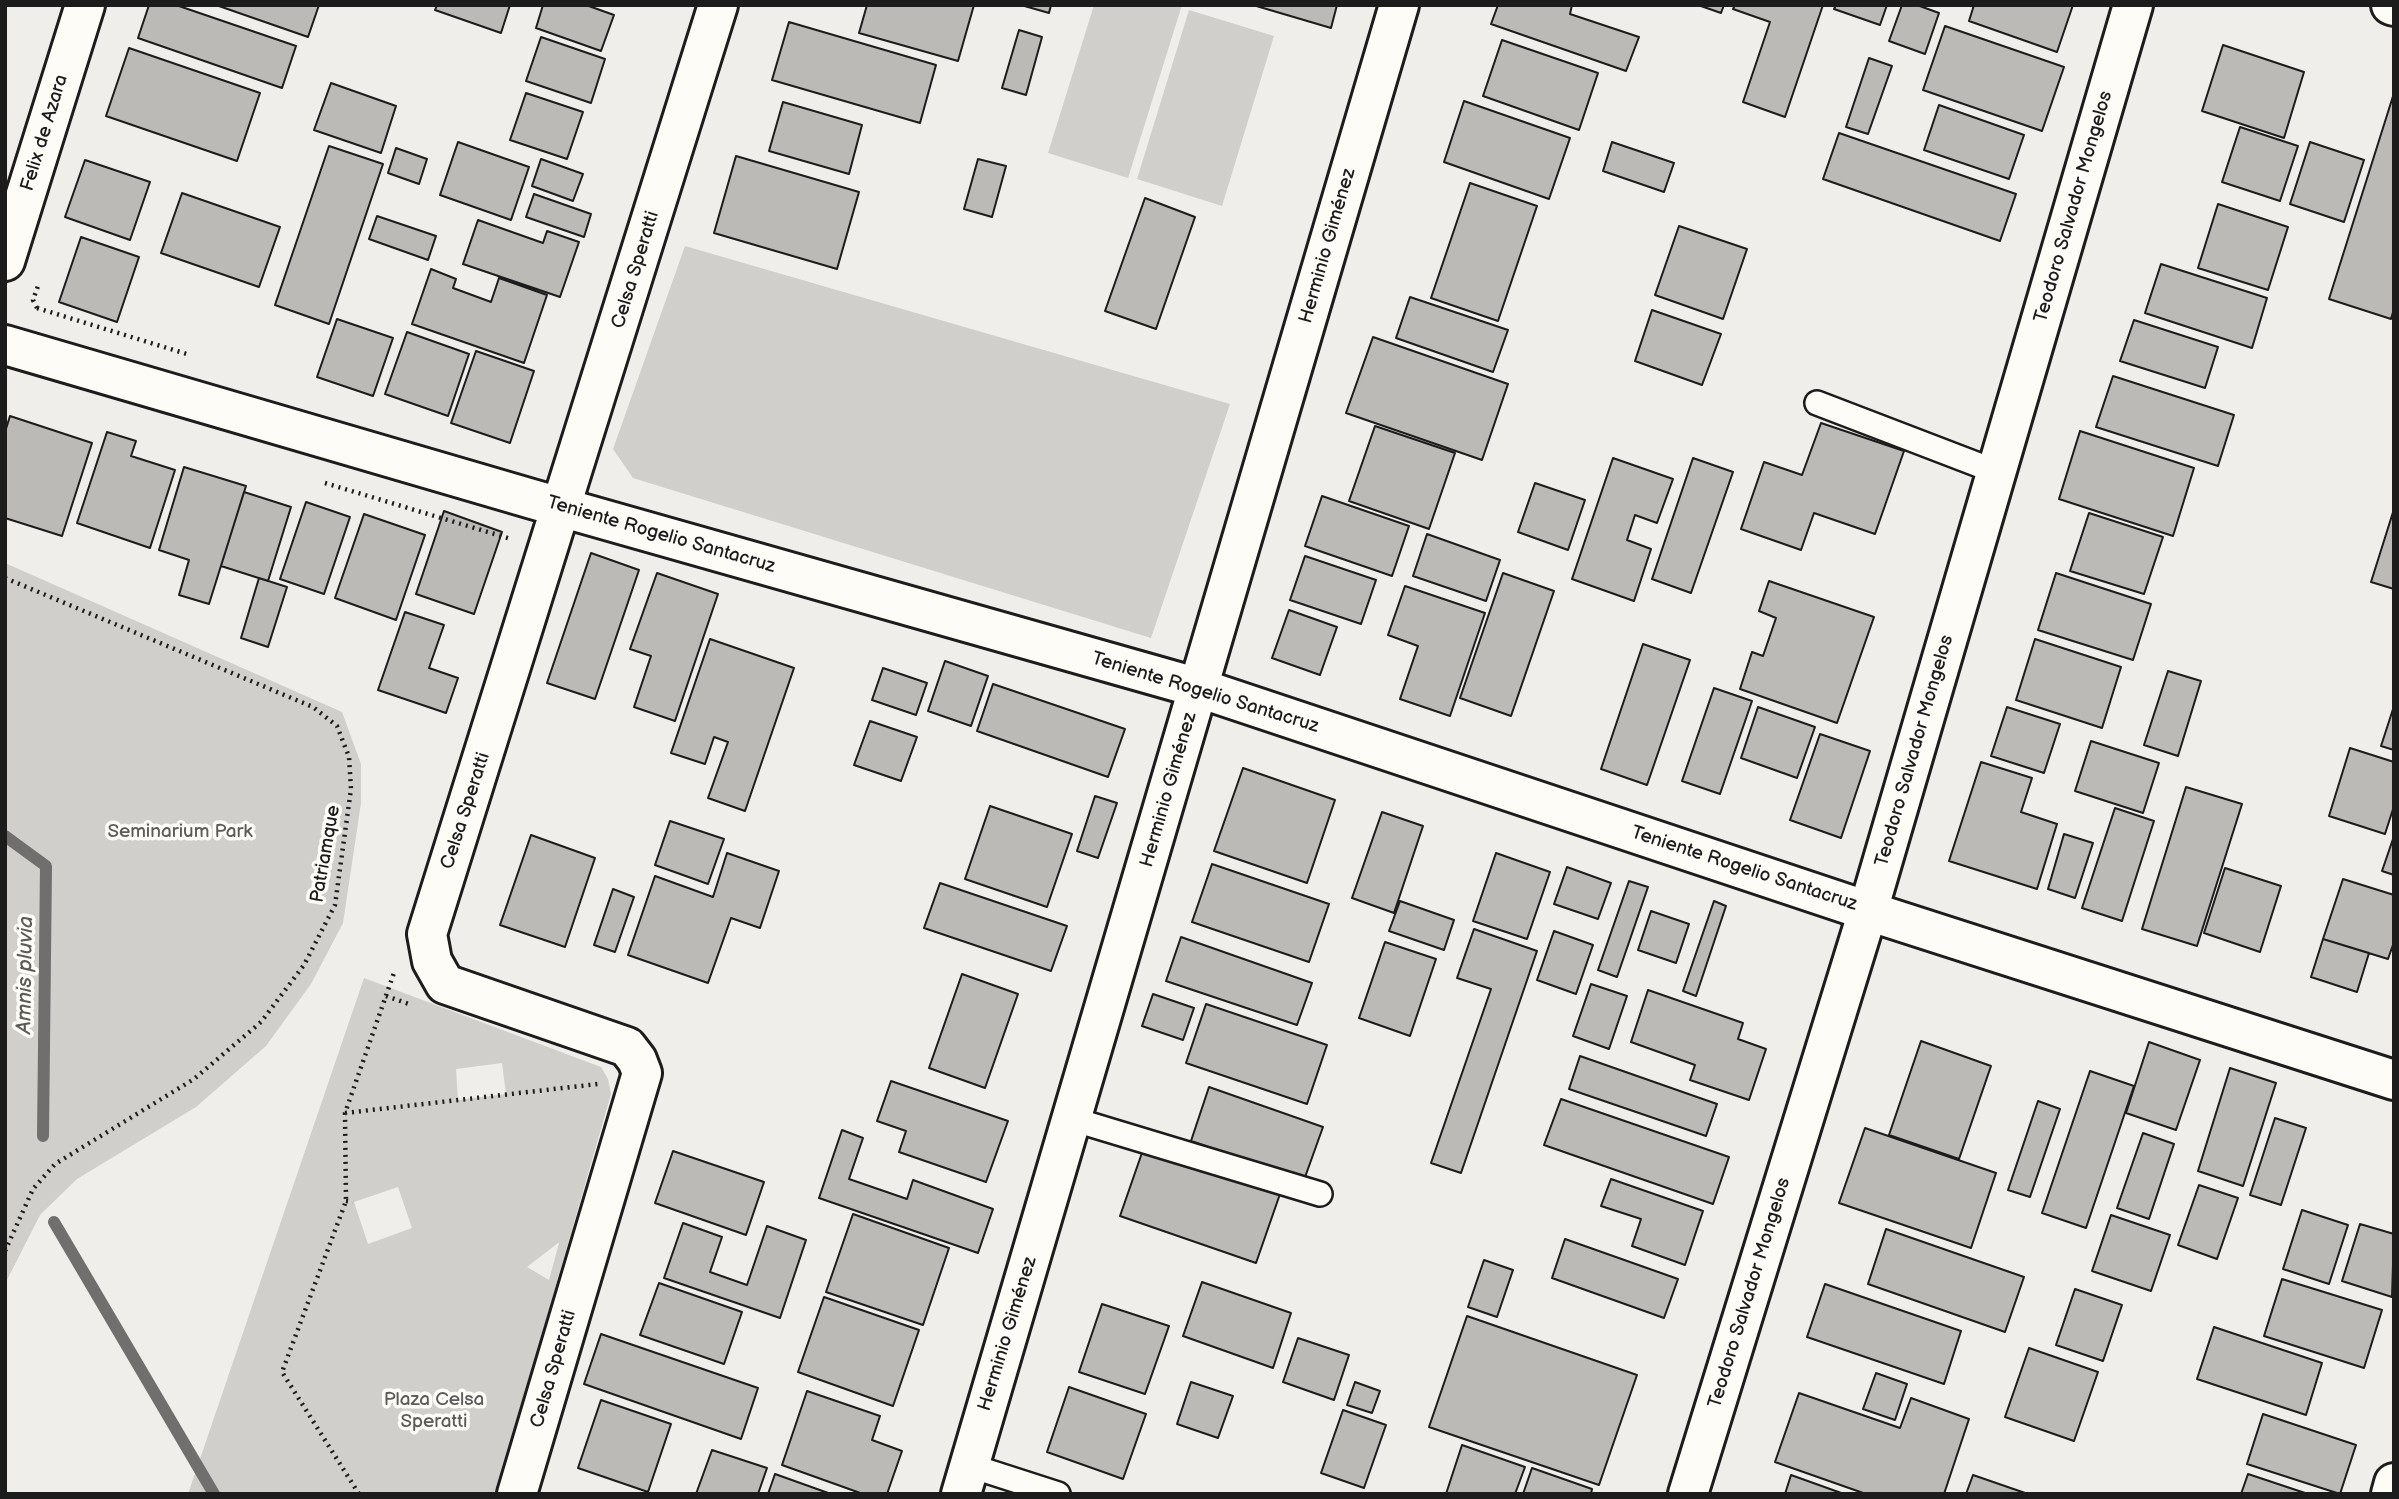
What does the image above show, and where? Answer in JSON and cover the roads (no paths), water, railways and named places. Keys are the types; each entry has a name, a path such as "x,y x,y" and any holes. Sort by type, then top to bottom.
{"street":[{"name":"Felix de Azara","path":"5,261 85,5"},
{"name":"Celsa Speratti","path":"517,1494 642,1073 637,1059 627,1048 445,984 432,961 428,934 718,5"},
{"name":"Herminio Giménez","path":"964,1480 1399,5"},
{"name":"Teodoro Salvador Mongelos","path":"1688,1494 1868,911 2133,5"},
{"name":"Teniente Rogelio Santacruz","path":"5,345 1199,688 1868,911 2394,1080"},
{"path":"2391,1494 2394,1483"}],"lane":[{"path":"1817,403 1997,472"},
{"path":"1072,1119 1320,1194"},
{"path":"964,1480 1058,1494"}],"waterway":[{"name":"Amnis pluvia","path":"5,836 46,866 43,1136"},
{"name":"Amnis pluvia","path":"54,1222 214,1494"}],"park label":[{"name":"Seminarium Park","path":"180,832"},
{"name":"Plaza Celsa Speratti","path":"434,1411"}]}
